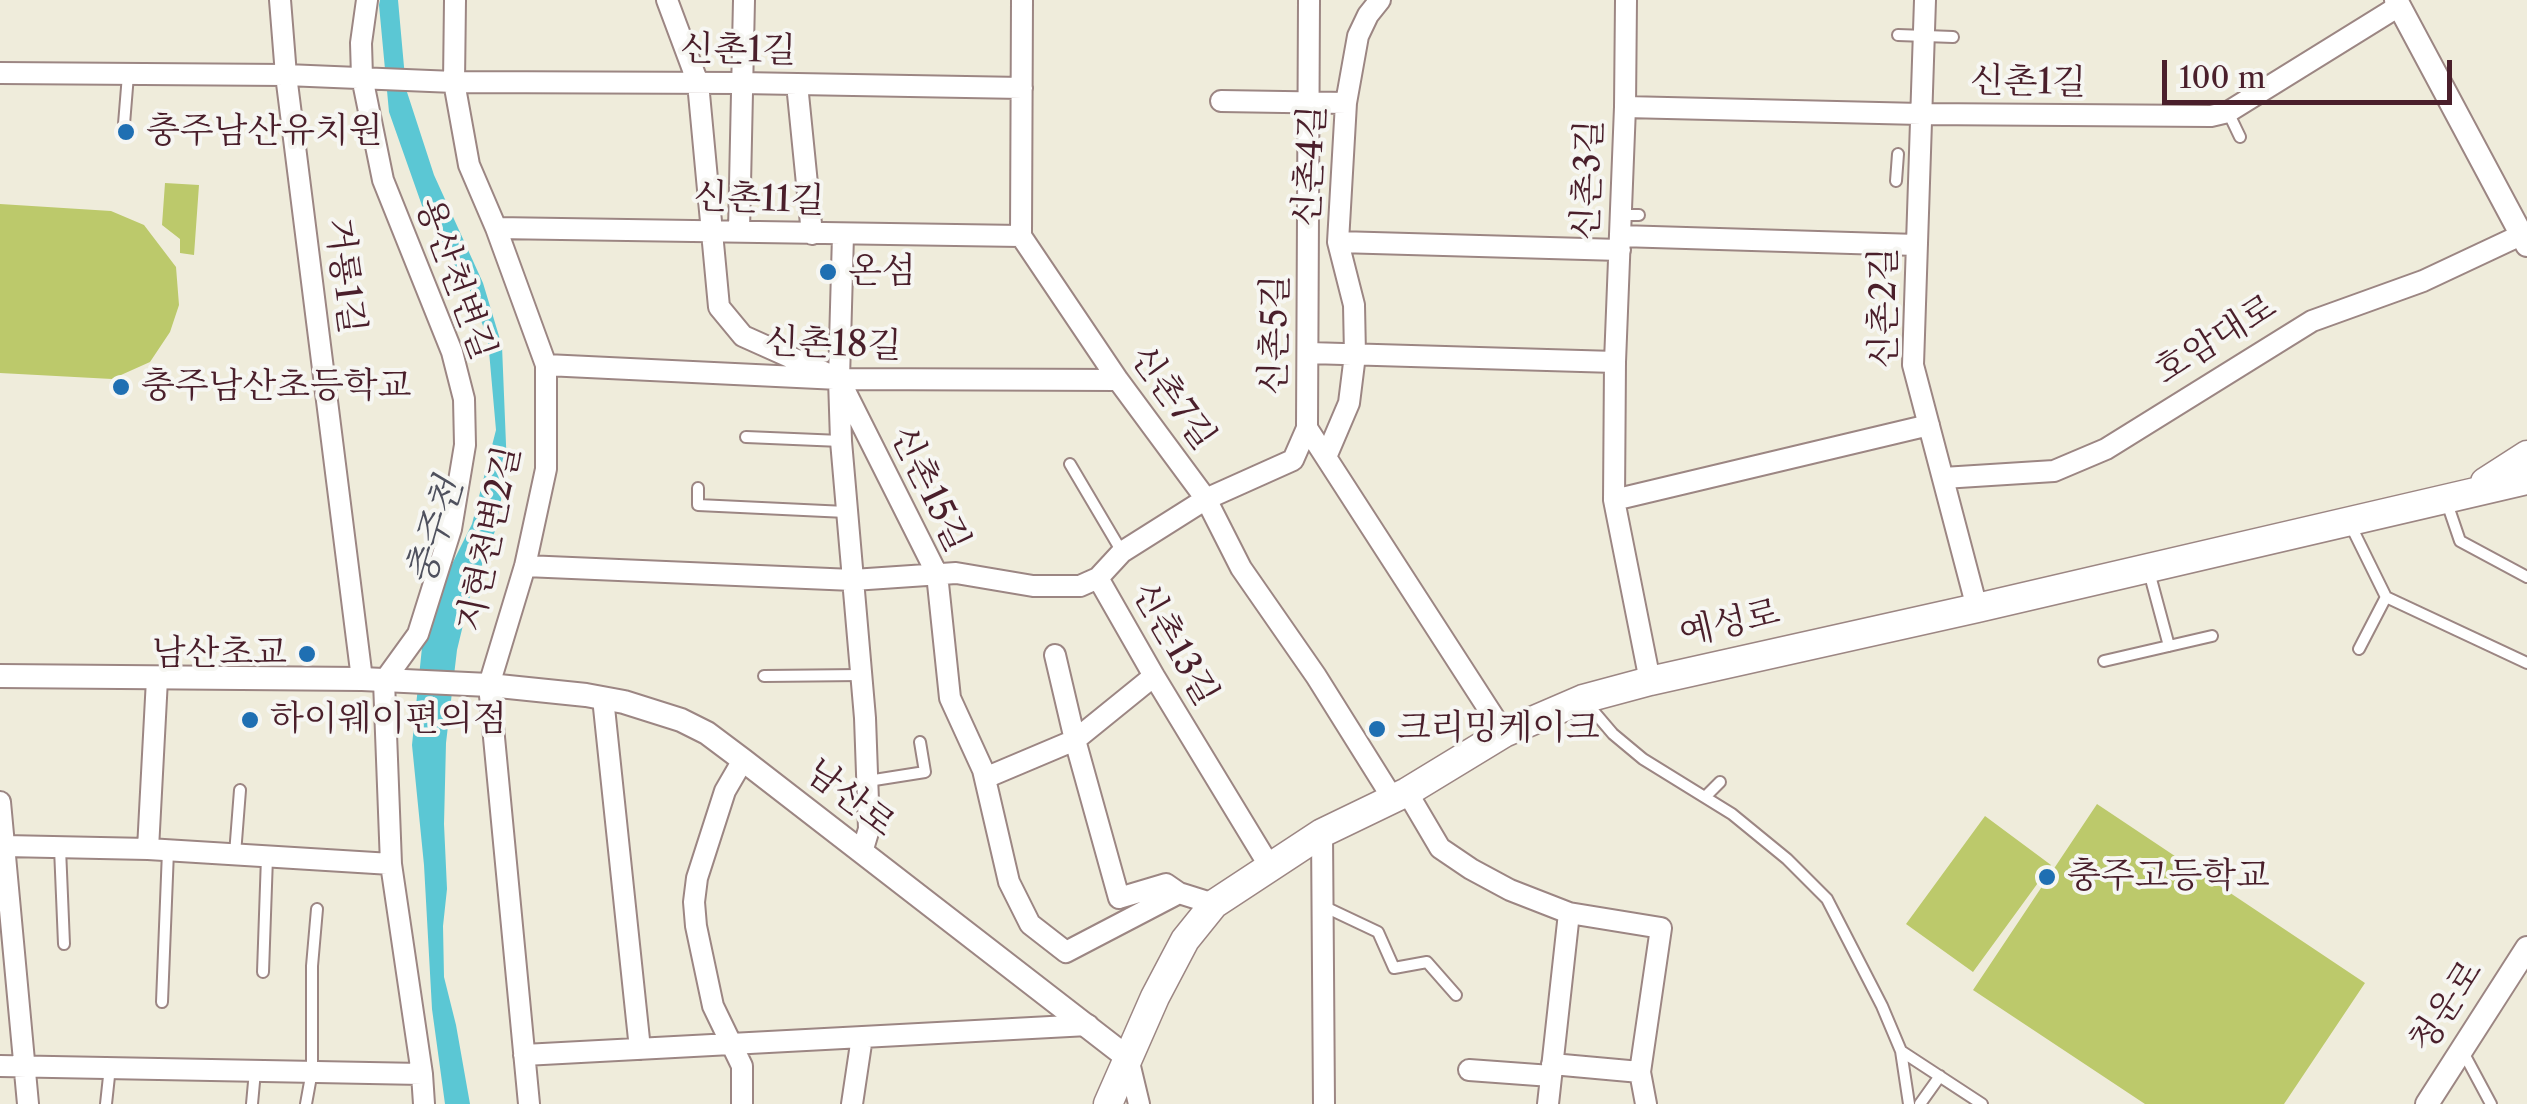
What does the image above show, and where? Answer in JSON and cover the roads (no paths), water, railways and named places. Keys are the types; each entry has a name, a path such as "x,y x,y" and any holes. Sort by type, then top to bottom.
{"main road":[{"path":"2458,494 2527,455"},
{"name":"예성로","path":"1108,1104 1185,940 1214,904 1322,833 1400,795 1504,733 1583,699 1650,681 2527,480"}],"street":[{"name":"거룡1길","path":"280,0 286,75 374,680"},
{"name":"용산천변길","path":"367,0 360,43 362,77 383,180 452,352 464,398 465,445 451,529 418,634 374,680"},
{"name":"지현천변2길","path":"455,0 454,82 469,165 546,364 546,469 524,566 489,685 529,1104"},
{"path":"667,0 698,83 720,308 743,336 839,379"},
{"path":"739,231 744,0"},
{"path":"1021,236 1022,0"},
{"name":"신촌5길","path":"1309,0 1307,428 1504,733"},
{"name":"신촌4길","path":"1326,457 1349,403 1356,355 1354,305 1338,242 1346,103 1358,36 1380,0"},
{"name":"신촌3길","path":"1626,0 1625,229 1615,362 1614,500 1650,681"},
{"name":"신촌2길","path":"1925,0 1913,365 1977,608"},
{"name":"신촌1길","path":"1624,107 2211,116 2228,112 2398,3"},
{"name":"호암대로","path":"1943,478 2054,471 2106,449 2312,322 2424,281 2525,237 2398,3"},
{"name":"신촌1길","path":"0,73 1022,88"},
{"path":"796,84 812,234"},
{"path":"1220,100 1346,103"},
{"name":"신촌11길","path":"496,228 1021,236"},
{"path":"1338,242 1625,229 1917,245"},
{"path":"843,235 839,379 867,781 868,828 862,852"},
{"name":"신촌7길","path":"1021,236 1118,380 1206,499 1241,568 1440,848 1510,890 1570,912 1661,928 1640,1072"},
{"path":"1309,354 1615,362"},
{"name":"신촌18길","path":"546,364 839,379 1118,380"},
{"name":"신촌15길","path":"839,379 937,574 950,698 985,778 1010,882 1030,924 1066,952 1179,893"},
{"path":"1614,500 1929,425"},
{"name":"신촌13길","path":"1270,867 1098,578 1122,552 1206,499 1293,460 1307,428"},
{"path":"2458,494 2527,488"},
{"path":"524,566 853,580 956,573 1033,586 1080,586 1098,578"},
{"path":"1056,655 1118,898 1166,884 1179,893 1214,904"},
{"path":"0,676 374,680 391,864 424,1104"},
{"path":"985,778 1075,740 1154,676"},
{"path":"158,678 158,850"},
{"name":"남산로","path":"374,680 546,690 602,698 681,720 743,760 1128,1058"},
{"path":"602,698 640,1049"},
{"path":"742,1104 742,1066 713,1006 694,902 697,878 725,791 743,760"},
{"path":"0,802 28,1104"},
{"path":"1322,833 1324,1104"},
{"path":"5,846 158,850 391,864"},
{"path":"1548,1104 1570,912"},
{"name":"청운로","path":"2426,1104 2527,948"},
{"path":"524,1054 1088,1025"},
{"path":"852,1104 862,1037"},
{"path":"1128,1058 1139,1104"},
{"path":"0,1066 422,1074"},
{"path":"1469,1070 1640,1072 1646,1104"}],"lane":[{"path":"1898,35 1952,37"},
{"path":"124,124 128,74"},
{"path":"2228,112 2240,136"},
{"path":"1896,182 1898,154"},
{"path":"746,437 841,441"},
{"path":"1070,464 1122,552"},
{"path":"698,488 698,505 846,512"},
{"path":"2458,494 2460,541 2527,577"},
{"path":"2348,520 2386,597 2527,664"},
{"path":"2148,568 2169,646"},
{"path":"2359,649 2386,597"},
{"path":"2104,661 2212,636"},
{"path":"764,676 861,676"},
{"path":"1583,699 1613,734 1643,758 1732,814 1827,899 1902,1051 1909,1104"},
{"path":"867,781 925,772 920,742"},
{"path":"1705,797 1720,782"},
{"path":"235,855 240,790"},
{"path":"60,848 64,944"},
{"path":"158,850 162,1002"},
{"path":"262,972 267,857"},
{"path":"1323,906 1378,932 1394,968 1427,962 1456,996"},
{"path":"306,1104 312,1072 312,966 317,909"},
{"path":"2462,1050 2491,1104"},
{"path":"1902,1051 1982,1104"},
{"path":"106,1104 110,1067"},
{"path":"252,1104 255,1070"},
{"path":"1920,1104 1940,1076"}],"water":[{"path":"380,0 398,0 406,89 434,175 483,283 502,346 507,469 495,531 470,596 457,650 446,743 444,977 470,1104 445,1104 432,1009 412,745 425,618 472,524 496,430 488,340 471,292 426,217 389,112"}],"place":[{"name":"충주남산유치원","path":"126,132"},
{"name":"온섬","path":"828,272"},
{"name":"충주남산초등학교","path":"121,387"},
{"name":"남산초교","path":"307,654"},
{"name":"하이웨이편의점","path":"250,720"},
{"name":"크리밍케이크","path":"1377,729"},
{"name":"충주고등학교","path":"2047,877"}],"water label":[{"name":"충주천","path":"436,532"}]}
